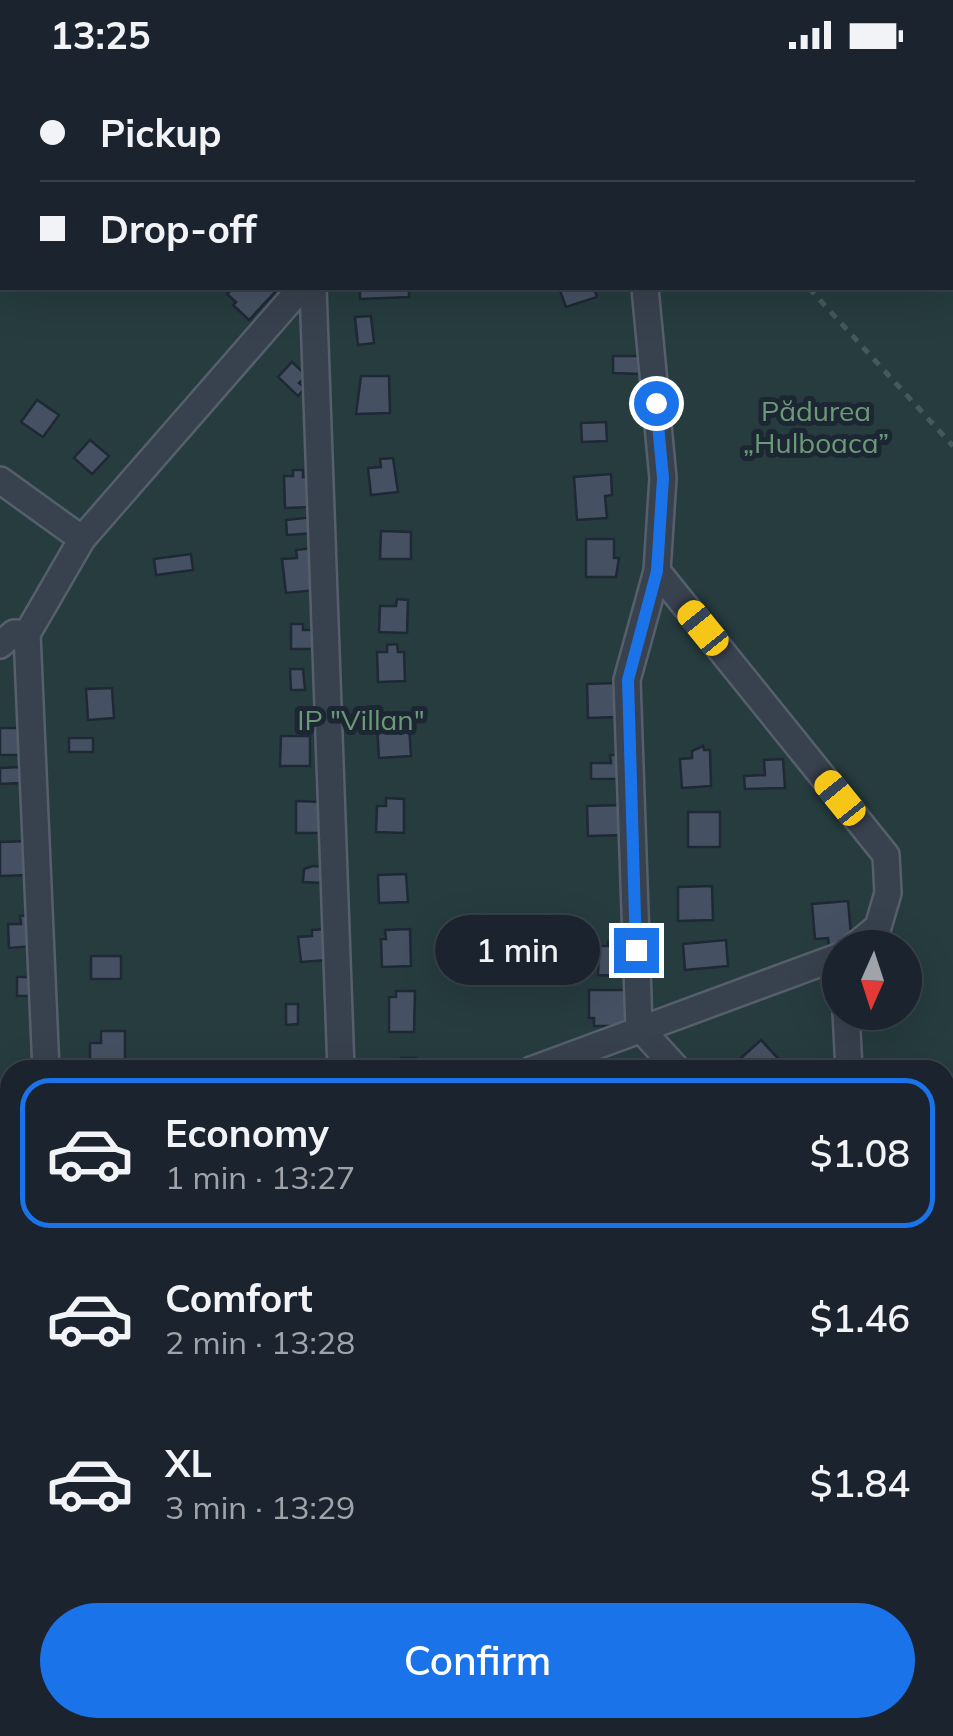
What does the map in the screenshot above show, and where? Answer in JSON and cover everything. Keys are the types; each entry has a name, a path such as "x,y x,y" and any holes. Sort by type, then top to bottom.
{"street":[{"path":"46,1060 27,634 82,539 299,290"},
{"path":"313,290 340,1060"},
{"path":"645,290 663,478 657,571 628,680 639,1027 669,1060"},
{"path":"0,480 82,539"},
{"path":"657,571 886,855 888,894 874,930"},
{"path":"0,644 14,634 27,634"},
{"path":"555,1060 822,962"},
{"path":"847,1030 849,1060"}],"path":[{"path":"811,290 953,446"}],"green space":[{"name":"IP \"Villan\"","path":"0,290 953,290 953,1060 0,1060"}],"building":[{"path":"231,290 276,291 249,320 227,294"},
{"path":"360,290 409,290 409,297 360,299"},
{"path":"560,290 595,290 597,297 566,307"},
{"path":"371,316 374,343 358,345 355,317"},
{"path":"613,356 642,356 641,374 613,373"},
{"path":"292,362 307,376 299,383 305,388 298,396 278,377"},
{"path":"361,376 389,376 390,413 356,414"},
{"path":"37,400 59,415 43,437 21,422"},
{"path":"606,422 607,441 582,442 581,423"},
{"path":"90,440 109,456 92,474 74,458"},
{"path":"393,458 398,492 371,495 368,468 381,467 380,459"},
{"path":"293,470 303,470 303,477 312,476 313,507 285,508 284,476 293,476"},
{"path":"611,474 612,495 605,496 607,518 577,520 574,477"},
{"path":"314,517 316,533 287,535 286,520"},
{"path":"381,531 411,532 411,559 380,559"},
{"path":"586,539 614,539 614,558 619,558 616,577 586,577"},
{"path":"313,548 317,590 286,593 282,559 297,558 296,550"},
{"path":"191,554 193,570 156,575 154,559"},
{"path":"397,599 408,600 407,633 379,632 380,606 396,606"},
{"path":"291,624 303,624 303,630 316,630 316,649 291,649"},
{"path":"397,644 398,652 404,652 405,681 378,682 377,652 387,652 387,645"},
{"path":"290,669 303,669 305,690 291,690"},
{"path":"616,683 617,717 588,718 587,684"},
{"path":"112,688 114,718 88,720 86,689"},
{"path":"409,724 411,756 379,758 377,726"},
{"path":"0,728 25,728 25,755 0,755"},
{"path":"281,736 310,736 310,766 280,766"},
{"path":"69,738 93,738 93,752 69,752"},
{"path":"703,746 710,750 711,786 682,788 680,759 692,758 692,751"},
{"path":"610,755 625,755 625,779 591,779 591,763 611,763"},
{"path":"783,759 785,788 745,789 744,776 765,775 764,760"},
{"path":"20,767 21,783 0,784 0,768"},
{"path":"386,798 404,799 404,833 376,832 377,806 386,806"},
{"path":"296,801 324,802 324,833 296,833"},
{"path":"625,805 625,835 588,836 587,806"},
{"path":"688,812 720,812 720,847 688,847"},
{"path":"29,841 29,875 0,876 0,842"},
{"path":"325,867 324,883 303,882 304,869"},
{"path":"406,874 408,902 379,903 378,875"},
{"path":"712,886 713,920 678,921 678,887"},
{"path":"848,901 851,930 822,930 822,938 815,939 812,904"},
{"path":"32,915 34,946 9,948 8,924 21,924 20,916"},
{"path":"326,929 328,960 301,962 298,937"},
{"path":"410,929 411,966 382,967 381,939 386,939 385,930"},
{"path":"726,940 728,966 685,970 683,944"},
{"path":"608,942 627,946 627,976 598,975 599,946 608,946"},
{"path":"91,956 121,956 121,979 91,979"},
{"path":"17,977 29,977 29,996 17,996"},
{"path":"589,990 628,990 629,1026 594,1026 594,1018 589,1018"},
{"path":"396,991 415,991 414,1032 389,1032 389,997 396,997"},
{"path":"286,1004 298,1004 298,1024 286,1025"},
{"path":"101,1031 125,1031 125,1060 90,1060 90,1043 101,1043"},
{"path":"761,1040 779,1060 739,1060"}],"route":[{"path":"636,950 628,680 657,571 663,478 656,403"}],"park label":[{"name":"Pădurea „Hulboaca”","path":"816,426"}]}
